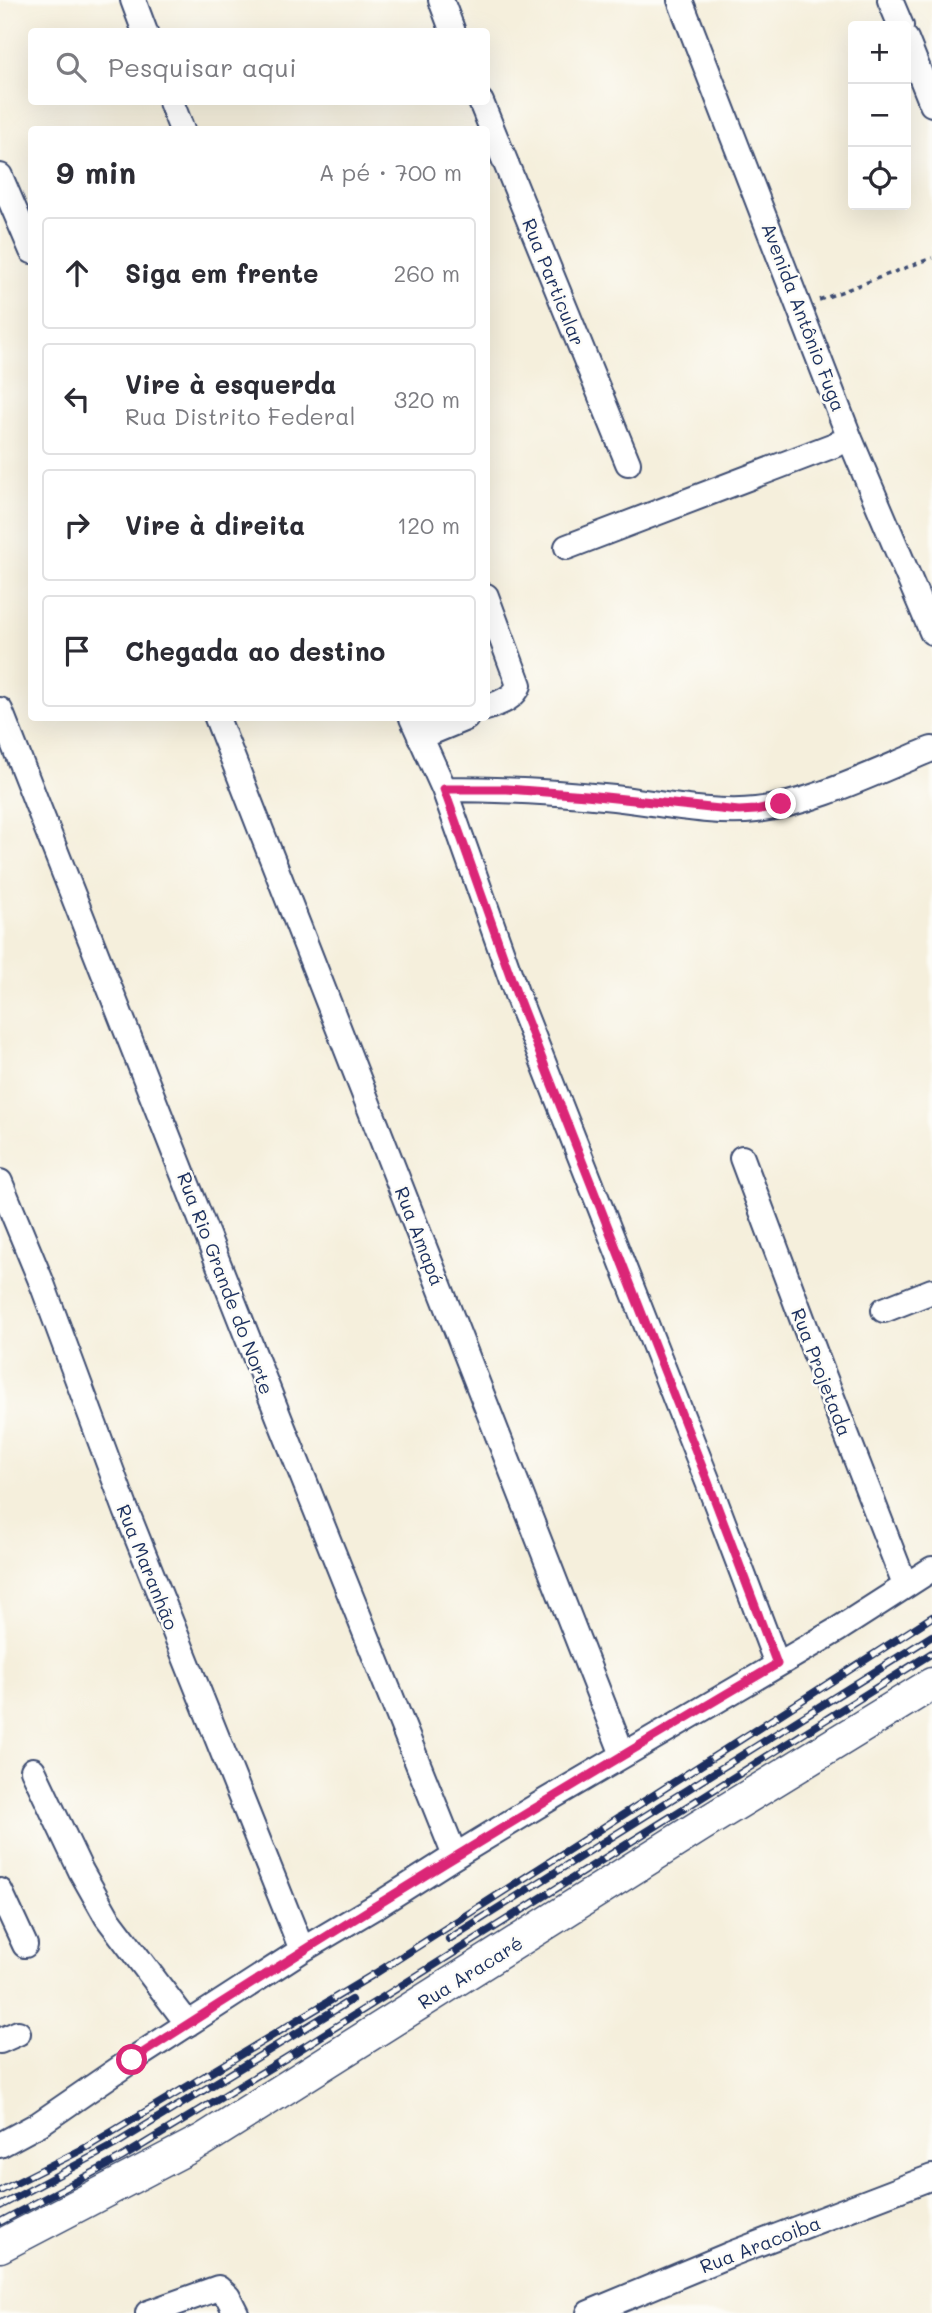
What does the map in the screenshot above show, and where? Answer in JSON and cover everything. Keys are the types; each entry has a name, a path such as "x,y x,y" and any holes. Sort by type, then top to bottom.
{"main road":[{"name":"Rua Aracaré","path":"0,2246 203,2140 700,1826 932,1684"}],"street":[{"path":"133,0 144,28"},
{"path":"441,0 452,28"},
{"name":"Avenida Antônio Fuga","path":"680,0 850,439 932,632"},
{"path":"890,0 899,21"},
{"path":"911,52 932,104"},
{"path":"172,105 180,126"},
{"name":"Rua Particular","path":"482,105 628,463"},
{"path":"0,176 28,242"},
{"path":"567,547 850,439"},
{"path":"490,607 519,685 508,699 490,706"},
{"name":"Rua Rio Grande do Norte","path":"0,710 455,1856"},
{"name":"Rua Amapá","path":"218,721 623,1755"},
{"path":"449,721 416,727 444,789 518,998 777,1664"},
{"path":"444,789 507,789 709,809 756,810 815,795 932,750"},
{"name":"Rua Projetada","path":"742,1158 905,1585"},
{"name":"Rua Maranhão","path":"0,1182 41,1281 131,1523 302,1950"},
{"path":"884,1310 932,1291"},
{"path":"0,2146 39,2124 302,1950 623,1755 837,1630 932,1569"},
{"path":"33,1770 81,1871 107,1917 188,2024"},
{"path":"0,1891 25,1945"},
{"name":"Rua Aracoiba","path":"589,2313 731,2254 925,2180"},
{"path":"148,2313 218,2288 226,2293 236,2313"}],"path":[{"path":"800,307 932,258"}],"railway":[{"path":"0,2191 87,2147 376,1973 932,1617"},
{"path":"449,1939 932,1636"},
{"path":"0,2222 121,2158 286,2058 932,1653"},
{"path":"0,2206 114,2145 351,2000"}],"route":[{"path":"132,2060 302,1950 455,1856 777,1664 518,998 444,789 507,789 739,811 781,804"}]}
